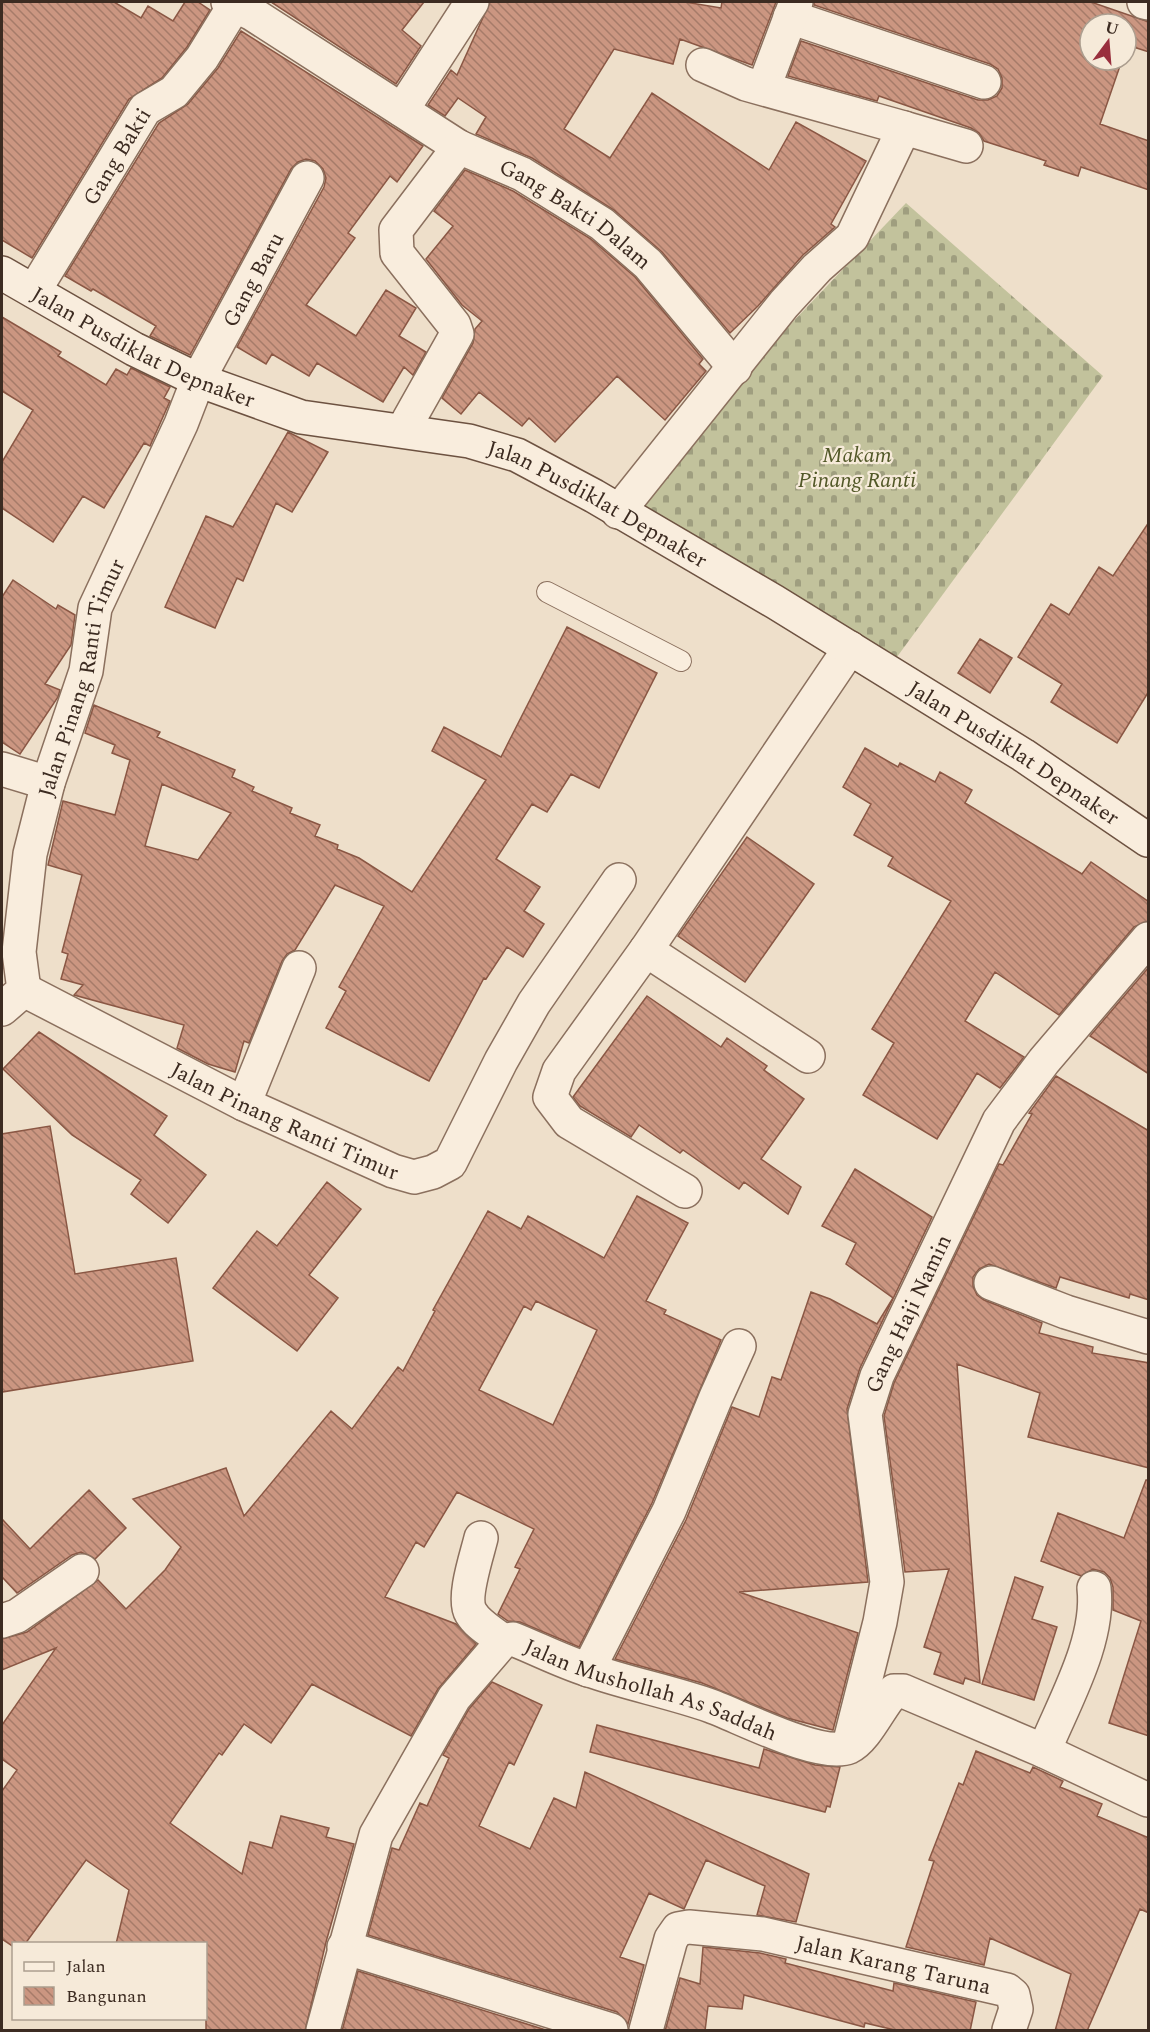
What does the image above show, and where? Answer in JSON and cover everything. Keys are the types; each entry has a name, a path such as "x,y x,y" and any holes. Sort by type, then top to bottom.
{"street":[{"path":"402,110 472,2"},
{"name":"Gang Bakti Dalam","path":"243,6 459,147 522,174 602,224 648,264 735,368"},
{"name":"Gang Bakti","path":"34,291 145,109 174,92 243,6"},
{"path":"764,87 793,9 984,82"},
{"path":"703,65 747,84 764,87 966,147"},
{"path":"618,512 784,304 817,268 852,237 904,128"},
{"path":"403,430 457,334 454,325 398,253 396,230 459,147"},
{"name":"Gang Baru","path":"198,380 307,178"},
{"name":"Jalan Pusdiklat Depnaker","path":"2,273 134,349 198,380 301,417 469,441 516,455 594,496 852,649 1023,754 1149,840"},
{"name":"Jalan Pinang Ranti Timur","path":"198,380 181,424 95,608 86,671 48,783 30,854 13,1000 244,1104 414,1177 450,1163 501,1061 534,1003 619,880"},
{"path":"685,1191 569,1122 550,1096 559,1071 646,950 852,649"},
{"path":"2,769 48,783"},
{"name":"Gang Haji Namin","path":"849,1747 880,1622 887,1582 865,1414 877,1376 999,1121 1044,1061 1149,939"},
{"path":"646,950 808,1056"},
{"path":"244,1104 299,968"},
{"path":"991,1283 1066,1312 1149,1337"},
{"path":"588,1670 669,1511 739,1346"},
{"path":"481,1538 468,1594 469,1610 477,1622 503,1641"},
{"path":"2,1621 17,1616 82,1571"},
{"path":"1044,1751 1090,1637 1096,1609 1094,1588"},
{"name":"Jalan Mushollah As Saddah","path":"323,2031 376,1835 454,1698 503,1641 513,1639 588,1670 710,1706 800,1742 833,1750 849,1747"},
{"path":"849,1747 859,1740 894,1691 903,1691 1044,1751 1149,1800"},
{"name":"Jalan Karang Taruna","path":"645,2031 671,1939 678,1929 689,1927 763,1934 1007,1990 1013,1995 1016,2009 1009,2031"},
{"path":"344,1947 611,2031"}],"lane":[{"path":"548,592 681,661"}],"green space":[{"name":"Makam Pinang Ranti","path":"906,203 1103,376 894,661 627,496"}],"building":[{"path":"2,2 114,2 141,18 148,6 173,21 185,2 198,2 210,10 187,47 162,78 129,99 32,258 2,240"},
{"path":"271,2 424,2 402,30 421,46 396,84"},
{"path":"490,2 685,2 721,8 722,2 776,2 752,65 680,39 673,64 614,49 564,129 610,158 652,93 769,170 796,122 866,161 831,224 835,227 803,255 758,306 730,333 662,252 614,210 532,158 476,134 486,117 458,98 445,116 428,105 451,70 457,75"},
{"path":"814,2 1091,2 1120,12 1078,12 1078,72 1118,72 1100,124 1149,141 1149,190 1081,167 1078,176 1044,165 1046,161 984,141 979,133 971,128 879,96 877,101 788,76 801,41 978,100 988,100 997,96 1002,88 1002,78 998,69 990,64 814,5"},
{"path":"1138,18 1149,22 1149,52 1138,48"},
{"path":"241,31 423,146 397,182 390,176 348,233 355,238 306,305 356,336 386,290 416,308 399,336 426,352 413,375 404,367 383,402 317,363 309,376 272,354 266,364 237,347 324,187 326,178 323,169 315,161 306,159 298,162 291,169 190,355 150,336 156,326 93,289 91,291 65,276 159,123 188,104 218,68"},
{"path":"465,170 513,191 591,239 635,277 703,359 699,364 706,371 665,420 617,376 555,442 529,418 522,426 479,392 461,414 442,398 473,343 475,329 482,321 462,305 426,259 453,226 434,211"},
{"path":"2,317 61,352 58,356 106,385 116,369 127,375 131,368 170,387 164,398 170,401 150,446 144,443 104,508 83,496 53,542 2,508 2,462 33,410 2,391"},
{"path":"288,432 328,452 292,512 276,503 243,581 237,578 215,628 165,607 206,516 233,527"},
{"path":"1149,522 1149,691 1117,743 1051,702 1062,684 1018,657 1051,604 1069,615 1099,567 1113,576"},
{"path":"13,580 56,609 58,605 75,615 71,645 45,684 60,690 58,697 20,754 2,742 2,597"},
{"path":"567,627 657,673 599,788 571,774 547,812 532,804 496,859 540,887 524,911 544,924 523,957 507,947 486,979 484,978 429,1081 326,1028 346,991 339,987 384,906 335,885 295,950 287,954 282,961 249,1043 244,1041 235,1072 208,1064 177,1048 184,1025 74,995 83,985 61,979 68,954 62,952 82,875 48,865 63,801 115,815 130,760 112,753 115,745 85,733 94,705 160,732 157,737 235,770 232,777 254,787 252,791 292,808 290,813 320,825 315,836 338,845 337,849 359,858 412,892 486,780 432,751 444,727 501,757","holes":["162,784 231,813 198,860 145,846"]},
{"path":"980,639 1012,658 990,693 958,673"},
{"path":"865,748 898,767 900,763 935,782 940,772 972,790 965,803 1082,874 1091,862 1149,902 1149,921 1134,927 1059,1015 995,972 965,1021 1024,1057 1000,1088 977,1073 937,1139 863,1095 894,1043 872,1029 951,901 888,866 893,857 854,835 871,804 843,787"},
{"path":"747,837 814,884 745,982 678,936"},
{"path":"1149,967 1149,1074 1090,1036"},
{"path":"647,996 721,1047 727,1038 767,1066 764,1070 804,1099 761,1159 801,1187 788,1214 744,1182 739,1189 683,1150 680,1153 639,1125 631,1137 580,1106 573,1097"},
{"path":"39,1032 167,1116 154,1135 206,1175 168,1223 131,1194 141,1180 72,1135 3,1069"},
{"path":"1056,1076 1149,1131 1149,1300 1130,1294 1129,1298 1060,1277 1056,1288 989,1264 979,1269 973,1277 973,1286 977,1295 984,1300 1042,1323 1039,1333 1093,1347 1092,1353 1149,1363 1149,1468 1028,1437 1040,1393 957,1364 980,1683 965,1678 963,1684 934,1674 941,1653 924,1647 949,1569 905,1572 884,1416 894,1383 999,1164 1003,1165 1032,1114 1029,1113"},
{"path":"50,1126 75,1274 176,1258 193,1361 2,1392 2,1134"},
{"path":"855,1169 932,1217 860,1368 847,1409 868,1582 739,1592 858,1633 833,1730 787,1718 702,1683 615,1659 686,1520 732,1407 759,1417 772,1377 781,1380 811,1292 830,1299 877,1324 893,1298 846,1264 856,1243 822,1226"},
{"path":"327,1182 361,1209 309,1275 338,1298 297,1351 213,1288 257,1231 277,1246"},
{"path":"637,1196 688,1223 646,1301 666,1310 664,1314 721,1340 652,1503 579,1647 520,1622 508,1621 498,1614 520,1569 515,1567 534,1529 457,1492 424,1547 416,1542 385,1597 456,1624 476,1644 438,1689 411,1736 312,1684 271,1743 244,1724 222,1755 219,1753 170,1823 242,1874 250,1842 272,1848 281,1816 329,1828 326,1837 354,1844 326,1942 305,2031 206,2031 207,1942 116,1942 129,1890 86,1860 26,1942 12,1942 12,1946 2,1939 2,1791 17,1770 2,1759 2,1725 56,1648 2,1670 2,1639 27,1632 98,1580 126,1609 165,1570 181,1547 133,1499 226,1468 244,1516 331,1411 352,1429 398,1367 403,1371 435,1311 433,1310 488,1211 521,1229 528,1216 604,1258","holes":["536,1301 597,1330 553,1425 479,1390 524,1306 531,1310"]},
{"path":"1146,1480 1149,1480 1149,1736 1109,1723 1141,1621 1113,1610 1113,1587 1110,1578 1104,1572 1093,1569 1081,1576 1041,1561 1058,1513 1124,1538"},
{"path":"89,1490 126,1528 95,1559 81,1552 72,1555 17,1593 2,1577 2,1519 30,1549"},
{"path":"1015,1577 1043,1587 1032,1619 1057,1627 1034,1700 982,1684"},
{"path":"492,1682 542,1705 514,1765 509,1762 479,1826 530,1849 554,1798 576,1808 585,1772 809,1874 796,1922 757,1915 765,1886 706,1860 684,1909 649,1893 620,1957 644,1965 628,2024 617,2012 368,1935 392,1848 399,1850 420,1803 427,1806 449,1758 443,1755 469,1709"},
{"path":"597,1725 759,1768 764,1749 815,1765 840,1767 830,1807 827,1806 825,1812 590,1752"},
{"path":"976,1751 1030,1773 1033,1767 1063,1781 1060,1787 1102,1804 1097,1816 1149,1838 1149,1913 1140,1909 1087,2031 1055,2031 1071,1974 990,1938 984,1965 906,1947 934,1861 929,1860 959,1783 963,1785"},
{"path":"703,1947 760,1953 786,1959 785,1963 893,1991 894,1983 976,2002 970,2031 899,2031 865,2023 864,2027 744,1995 742,2009 708,2006 705,2031 665,2031 680,1978 700,1984"},
{"path":"358,1971 549,2031 342,2031"}]}
